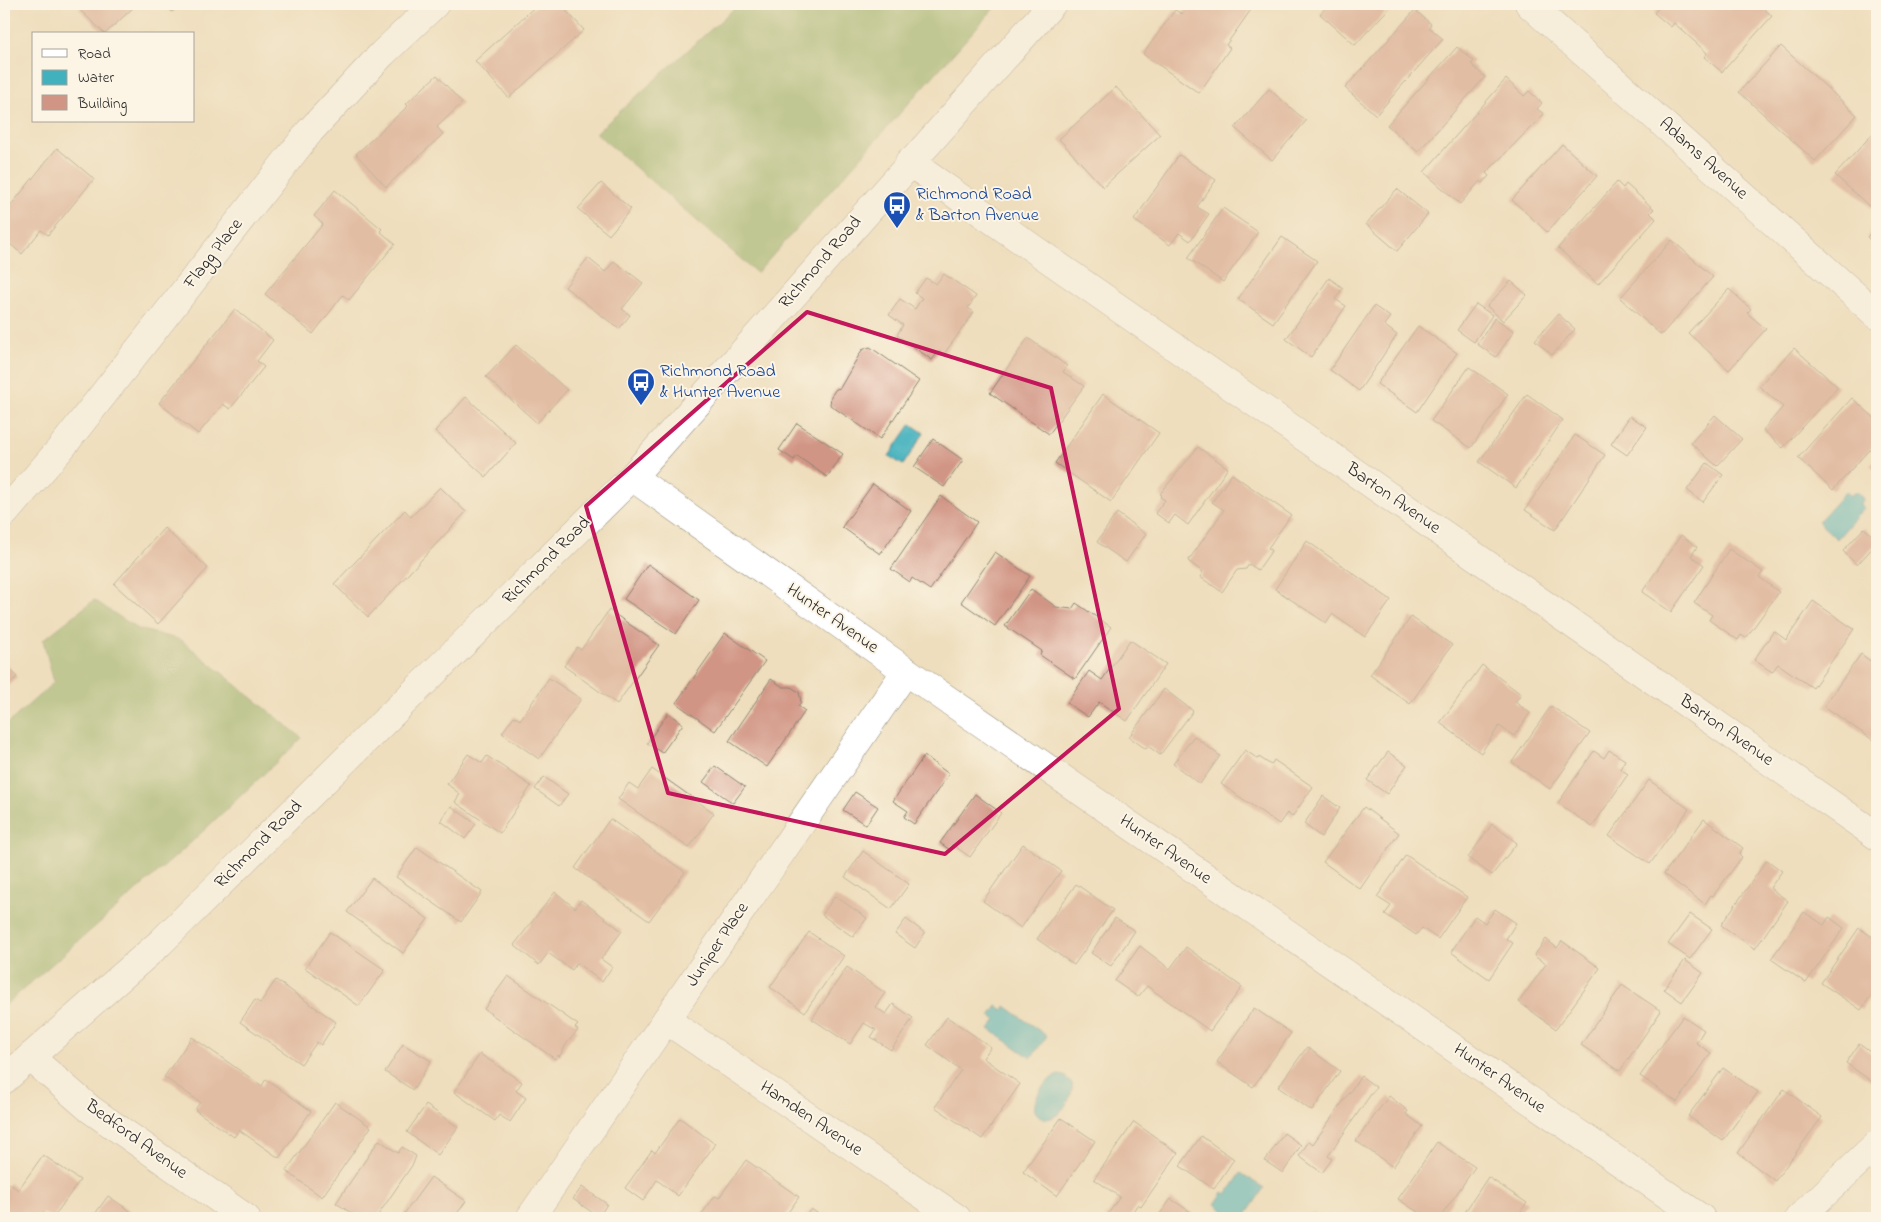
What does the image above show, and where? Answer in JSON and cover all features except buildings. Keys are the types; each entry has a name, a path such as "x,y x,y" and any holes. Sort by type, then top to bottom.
{"street":[{"name":"Flagg Place","path":"4,514 62,447 310,131 382,54 435,4"},
{"name":"Richmond Road","path":"4,1080 160,943 632,477 909,162 1052,4"},
{"name":"Adams Avenue","path":"1529,4 1877,315"},
{"name":"Barton Avenue","path":"909,162 1877,836"},
{"name":"Hunter Avenue","path":"632,477 906,671 1701,1218"},
{"name":"Juniper Place","path":"530,1218 906,671"},
{"name":"Hamden Avenue","path":"666,1020 956,1218"},
{"name":"Bedford Avenue","path":"30,1057 90,1109 246,1218"},
{"path":"1799,1218 1877,1144"}],"highlighted area":[{"path":"807,312 1051,388 1119,709 945,854 668,793 586,506"}],"green space":[{"path":"739,4 992,4 995,7 757,273 596,133"},
{"path":"94,600 138,629 181,640 302,738 183,850 4,1006 4,727 54,682 43,640"}],"water":[{"path":"911,424 924,433 903,465 889,456"},
{"path":"1846,491 1851,496 1855,491 1864,499 1860,504 1864,508 1837,539 1818,522"},
{"path":"997,1006 1003,1010 1005,1006 1047,1036 1031,1058 989,1029 996,1020 990,1016"},
{"path":"1059,1075 1065,1076 1072,1083 1070,1098 1054,1117 1048,1119 1041,1117 1035,1111 1038,1094 1045,1084"},
{"path":"1241,1173 1264,1188 1244,1218 1233,1218 1215,1204 1223,1192 1227,1194"}],"place":[{"name":"Richmond Road & Barton Avenue","path":"897,229"},
{"name":"Richmond Road & Hunter Avenue","path":"641,406"}]}
